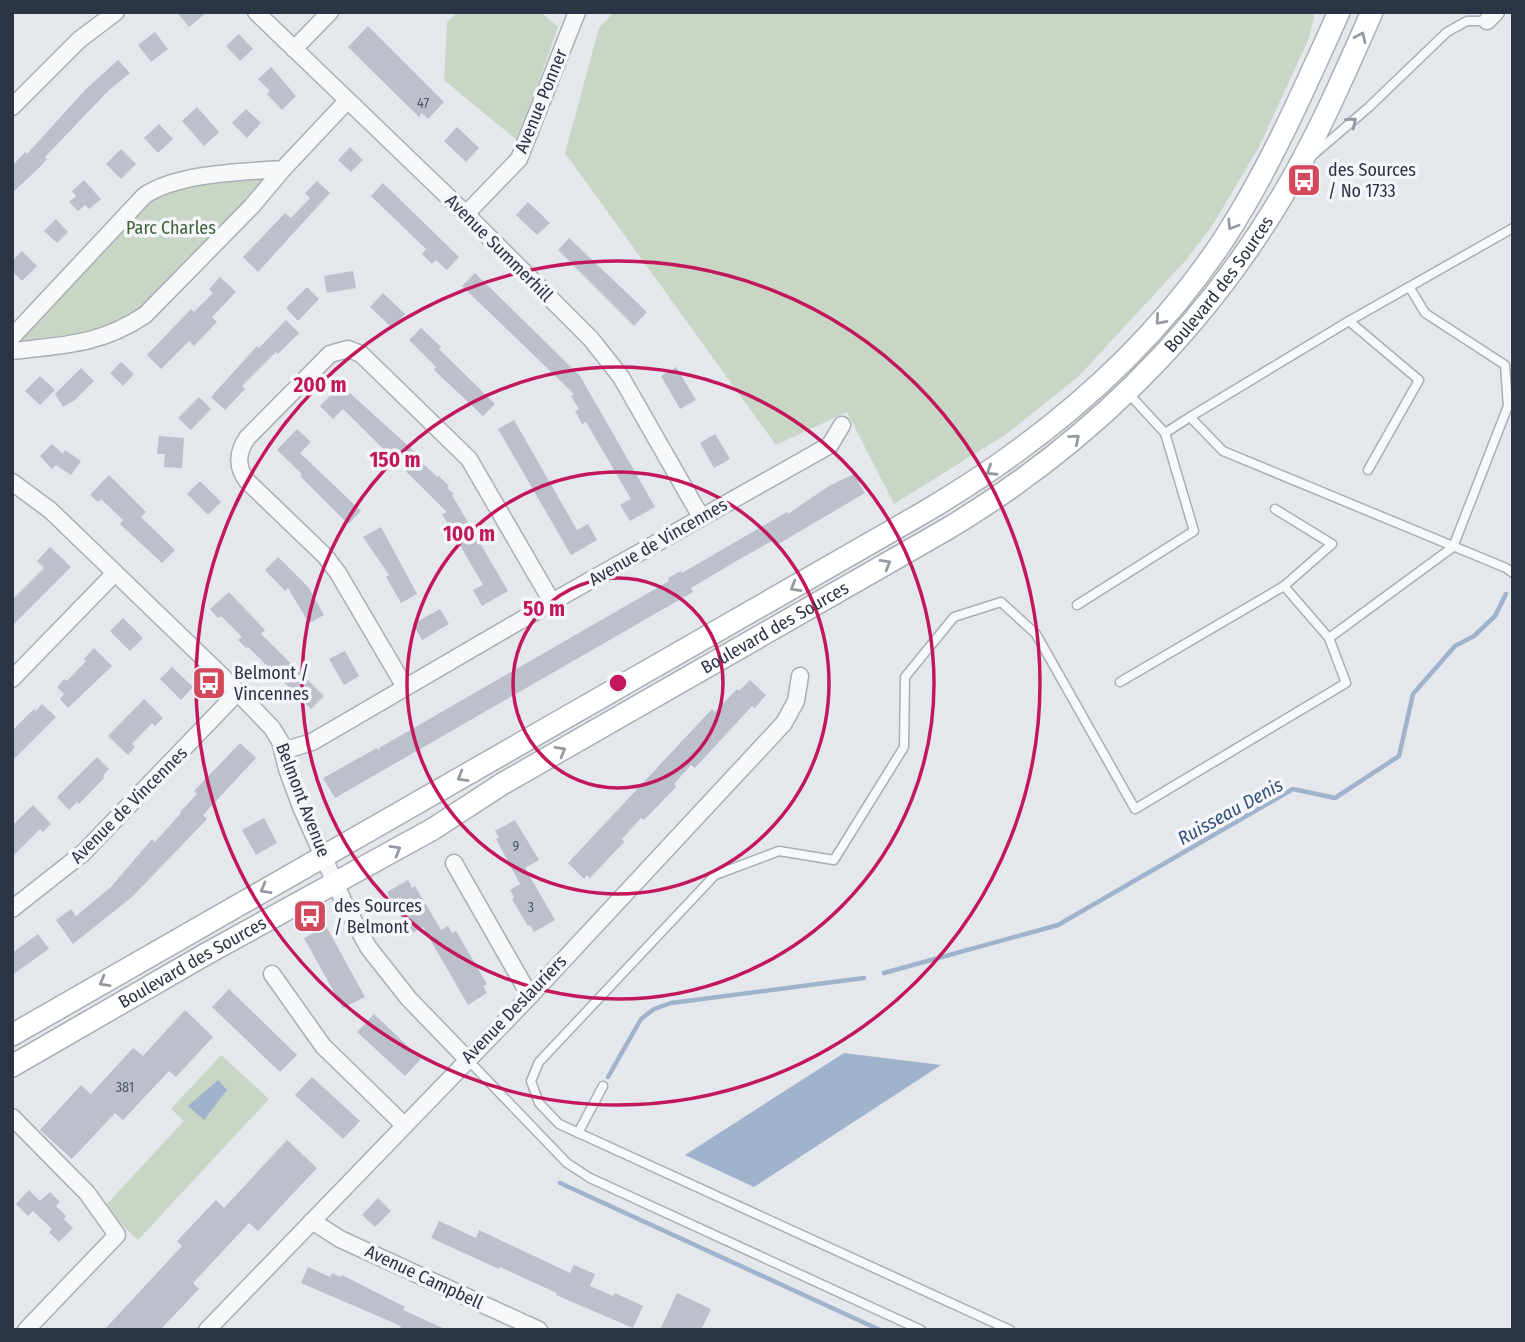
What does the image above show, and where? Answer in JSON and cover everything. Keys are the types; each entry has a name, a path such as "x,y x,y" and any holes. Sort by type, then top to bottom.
{"main road":[{"name":"Boulevard des Sources","path":"12,1035 929,510 999,466 1057,421 1108,376 1141,342 1214,253 1252,192 1339,12"},
{"name":"Boulevard des Sources","path":"12,1066 460,813 502,784 976,512 1062,450 1128,393 1219,290 1261,230 1300,165 1372,12"}],"street":[{"path":"12,107 79,40 116,12"},
{"name":"Avenue Summerhill","path":"257,12 591,339 613,367 701,517"},
{"path":"295,49 330,12"},
{"name":"Avenue Ponner","path":"466,214 519,159 577,12"},
{"path":"12,351 108,337 145,315 252,206 346,101"},
{"path":"12,337 144,196 159,186 283,169"},
{"path":"405,687 338,573 325,556 247,481 240,469 240,450 247,439 330,354 348,349 361,354 464,453 552,602"},
{"name":"Avenue de Vincennes","path":"283,751 312,742 830,445 842,425"},
{"name":"Belmont Avenue","path":"12,482 50,510 272,728 283,751 301,807 345,905 368,947 402,991 467,1059"},
{"path":"12,679 115,573"},
{"name":"Avenue Deslauriers","path":"207,1330 530,996 784,723 796,701 800,676"},
{"name":"Avenue de Vincennes","path":"12,909 83,853 238,692"},
{"path":"454,863 530,996"},
{"path":"272,974 323,1046 404,1125"},
{"path":"12,1117 88,1193 117,1235 26,1330"},
{"name":"Avenue Campbell","path":"312,1221 340,1239 540,1330"}],"lane":[{"path":"1300,165 1368,107 1447,32 1467,21 1491,16"},
{"path":"1165,433 1349,321 1513,228"},
{"path":"1329,638 1453,547 1508,406 1505,365 1425,313 1410,288"},
{"path":"1349,321 1419,380 1368,470"},
{"path":"1077,605 1194,531 1165,433 1128,393"},
{"path":"1190,417 1223,451 1513,573"},
{"path":"1120,682 1284,586 1332,544 1275,509"},
{"path":"1010,1330 559,1124 539,1103 531,1081 539,1062 715,875 779,851 834,860 904,747 905,677 954,617 1000,602 1036,634 1135,809 1346,683 1329,638 1284,586"},
{"path":"467,1059 567,1163 590,1178 921,1330"},
{"path":"578,1133 603,1086"}],"green space":[{"path":"457,12 541,12 558,27 518,141 444,80 447,22"},
{"path":"614,12 1315,12 1309,38 1259,147 1212,226 1186,260 1079,376 1008,433 894,504 847,412 776,445 565,153 599,28"},
{"name":"Parc Charles","path":"283,169 127,327 12,351 12,337 159,186"},
{"path":"221,1055 269,1099 138,1240 103,1208 184,1121 171,1109"}],"water":[{"path":"844,1053 941,1065 754,1187 685,1155"},
{"path":"218,1080 227,1090 204,1120 188,1106"}],"building":[{"path":"177,12 207,12 189,27"},
{"path":"368,26 444,102 428,119 422,113 419,117 348,47"},
{"path":"155,32 168,49 151,62 138,45"},
{"path":"239,34 253,49 240,61 226,46"},
{"path":"118,60 130,73 108,91 45,157 47,159 40,167 12,193 12,166 25,152 27,154 85,90"},
{"path":"271,67 296,96 282,110 267,94 270,91 258,79"},
{"path":"197,107 219,132 204,146 182,121"},
{"path":"246,109 261,123 247,138 232,123"},
{"path":"159,124 173,139 158,153 144,138"},
{"path":"457,127 479,148 466,162 444,141"},
{"path":"350,147 363,160 351,172 338,160"},
{"path":"121,149 136,164 121,179 106,164"},
{"path":"84,180 101,199 89,209 85,205 78,211 69,202 76,196 72,191"},
{"path":"317,181 330,193 258,272 243,257 285,213 291,218 310,198 305,193"},
{"path":"383,183 459,257 447,270 436,260 432,264 422,254 426,249 371,196"},
{"path":"528,202 550,223 537,235 516,215"},
{"path":"56,219 68,232 57,243 44,231"},
{"path":"569,238 647,312 634,326 558,250"},
{"path":"22,251 37,266 22,281 12,271 12,261"},
{"path":"353,271 356,288 327,293 324,276"},
{"path":"475,273 580,376 655,507 630,521 620,505 631,499 586,422 582,424 575,411 579,409 571,396 574,394 462,286"},
{"path":"220,277 236,292 212,317 217,322 194,346 189,341 161,369 147,355 191,309 194,312 213,293 209,289"},
{"path":"307,287 319,299 298,321 286,308"},
{"path":"383,293 405,314 392,328 370,307"},
{"path":"286,320 299,333 242,386 245,389 225,410 211,397 257,346 259,348"},
{"path":"421,328 495,404 483,416 434,370 436,367 409,340"},
{"path":"121,362 134,374 123,386 110,373"},
{"path":"676,367 696,400 680,409 661,376"},
{"path":"81,368 94,381 75,400 63,407 55,394"},
{"path":"40,376 55,390 40,405 25,391"},
{"path":"341,385 449,486 447,488 454,494 452,495 508,591 482,606 473,590 483,585 442,514 447,512 343,409 333,419 320,406"},
{"path":"199,397 211,409 191,430 178,418"},
{"path":"514,420 577,530 588,524 597,540 571,555 498,429"},
{"path":"297,429 311,442 300,453 361,511 348,524 277,450"},
{"path":"715,434 730,459 714,468 700,443"},
{"path":"159,436 184,438 182,468 164,467 165,454 157,454"},
{"path":"52,444 63,454 65,450 81,461 71,475 56,465 52,469 40,456"},
{"path":"854,474 865,493 775,546 772,541 738,560 691,588 693,592 335,798 323,778 377,748 380,751 379,748 669,581 668,578 681,571 682,573 787,512 788,514 829,486"},
{"path":"109,475 146,512 141,517 175,550 162,563 120,524 123,520 101,499 98,502 90,495"},
{"path":"200,481 221,502 208,515 187,494"},
{"path":"381,527 417,594 401,603 386,577 389,575 363,537"},
{"path":"50,547 71,567 12,626 12,600 44,568 37,561"},
{"path":"278,557 309,588 324,615 309,623 288,588 285,591 265,570"},
{"path":"229,592 265,630 261,634 324,696 311,709 238,640 242,637 221,616 218,618 210,609"},
{"path":"440,609 449,624 422,640 413,624"},
{"path":"123,618 143,638 130,651 110,631"},
{"path":"94,648 112,666 68,708 60,699 64,694 57,687 64,679 67,681 86,661 84,659"},
{"path":"345,651 359,676 344,685 329,659"},
{"path":"172,667 193,687 181,700 160,679"},
{"path":"750,680 766,695 755,708 752,706 695,768 691,765 674,784 676,787 644,820 641,818 622,839 624,842 590,878 587,875 584,879 568,863 712,709 715,712 737,689 739,691"},
{"path":"144,699 163,718 155,726 152,723 132,744 135,747 128,755 108,736"},
{"path":"42,704 56,717 12,761 12,731"},
{"path":"240,743 256,758 203,815 207,819 132,897 73,944 56,920 71,909 76,916 111,887 152,839 155,842 181,813 197,794 194,791"},
{"path":"97,757 109,769 79,804 77,802 69,810 57,797"},
{"path":"33,805 51,824 43,832 40,829 12,857 12,826"},
{"path":"264,818 277,843 256,855 242,830"},
{"path":"515,820 539,860 525,868 555,920 534,932 512,899 514,897 510,890 520,884 496,839 499,838 495,831"},
{"path":"408,880 412,888 415,886 441,930 448,926 452,933 456,931 487,984 483,986 487,993 468,1005 423,927 411,934 387,892"},
{"path":"326,926 365,997 343,1008 304,938"},
{"path":"38,934 49,949 12,975 12,953"},
{"path":"229,989 297,1055 280,1072 212,1007"},
{"path":"185,1010 213,1037 176,1077 169,1071 123,1120 115,1113 72,1159 40,1130 81,1085 91,1094 133,1048 143,1056"},
{"path":"374,1014 421,1059 405,1076 357,1032"},
{"path":"312,1077 360,1121 343,1139 295,1095"},
{"path":"287,1140 317,1168 258,1231 249,1223 193,1283 199,1289 160,1330 104,1330 182,1246 177,1241 216,1200 224,1208"},
{"path":"29,1190 40,1201 50,1192 60,1202 56,1206 73,1228 59,1242 49,1232 52,1229 33,1211 28,1216 16,1204"},
{"path":"378,1198 391,1211 375,1227 362,1215"},
{"path":"439,1221 476,1238 479,1230 570,1273 574,1265 595,1274 590,1286 613,1296 615,1293 643,1306 633,1328 431,1238"},
{"path":"308,1267 330,1277 332,1273 341,1277 342,1275 405,1307 403,1310 447,1330 399,1330 401,1326 301,1283"},
{"path":"677,1293 711,1309 701,1330 660,1330"}],"waterway":[{"name":"Ruisseau Denis","path":"884,973 1058,925 1293,789 1335,798 1399,756 1413,694 1455,646 1474,636 1495,616 1506,594"},
{"name":"Ruisseau Denis","path":"608,1077 641,1019 654,1009 671,1003 864,978"},
{"path":"560,1183 880,1330"}],"place":[{"name":"des Sources / No 1733","path":"1304,180"},
{"name":"Belmont / Vincennes","path":"209,683"},
{"name":"des Sources / Belmont","path":"310,916"}]}
